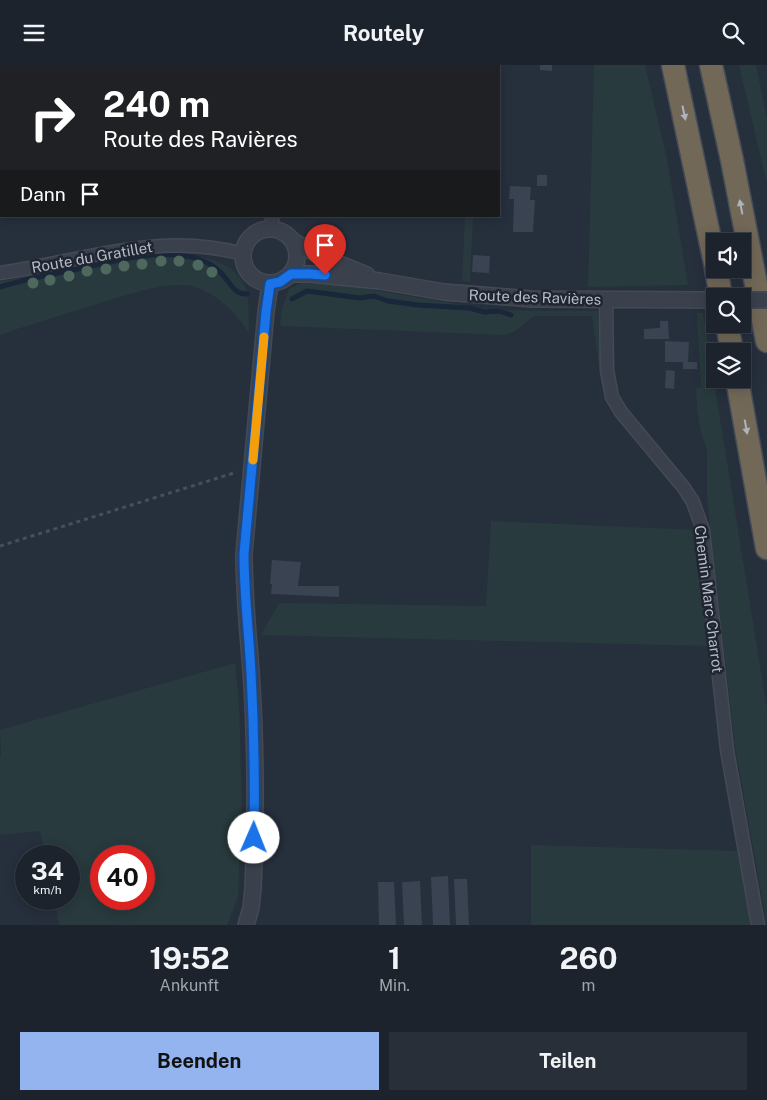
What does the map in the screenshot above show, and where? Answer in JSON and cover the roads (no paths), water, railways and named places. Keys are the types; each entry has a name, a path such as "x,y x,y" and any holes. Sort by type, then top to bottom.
{"highway":[{"path":"673,65 709,233"},
{"path":"711,65 767,341"},
{"path":"739,388 767,548"}],"street":[{"path":"272,223 293,241 298,257 291,274 280,282 270,284 260,282 251,276 245,267 243,254 246,243 251,237 272,223"},
{"name":"Route des Ravières","path":"293,241 320,256 380,281"},
{"name":"Route du Gratillet","path":"0,273 155,245 207,246 243,254"},
{"name":"Route des Ravières","path":"291,274 311,274 380,281 444,292 532,299 706,300"},
{"path":"246,925 251,908 253,881 255,747 244,590 244,554 270,284"},
{"name":"Chemin Marc Charrot","path":"606,300 607,370 612,397 621,412 684,488 693,502 703,530 727,750 758,925"},
{"path":"751,300 767,300"}],"waterway":[{"path":"0,287 122,259 167,254 196,258 207,263 220,271 235,290 247,294"},
{"path":"292,299 307,291 360,298 374,296 388,301 469,308 485,312 499,311 511,315"}]}
